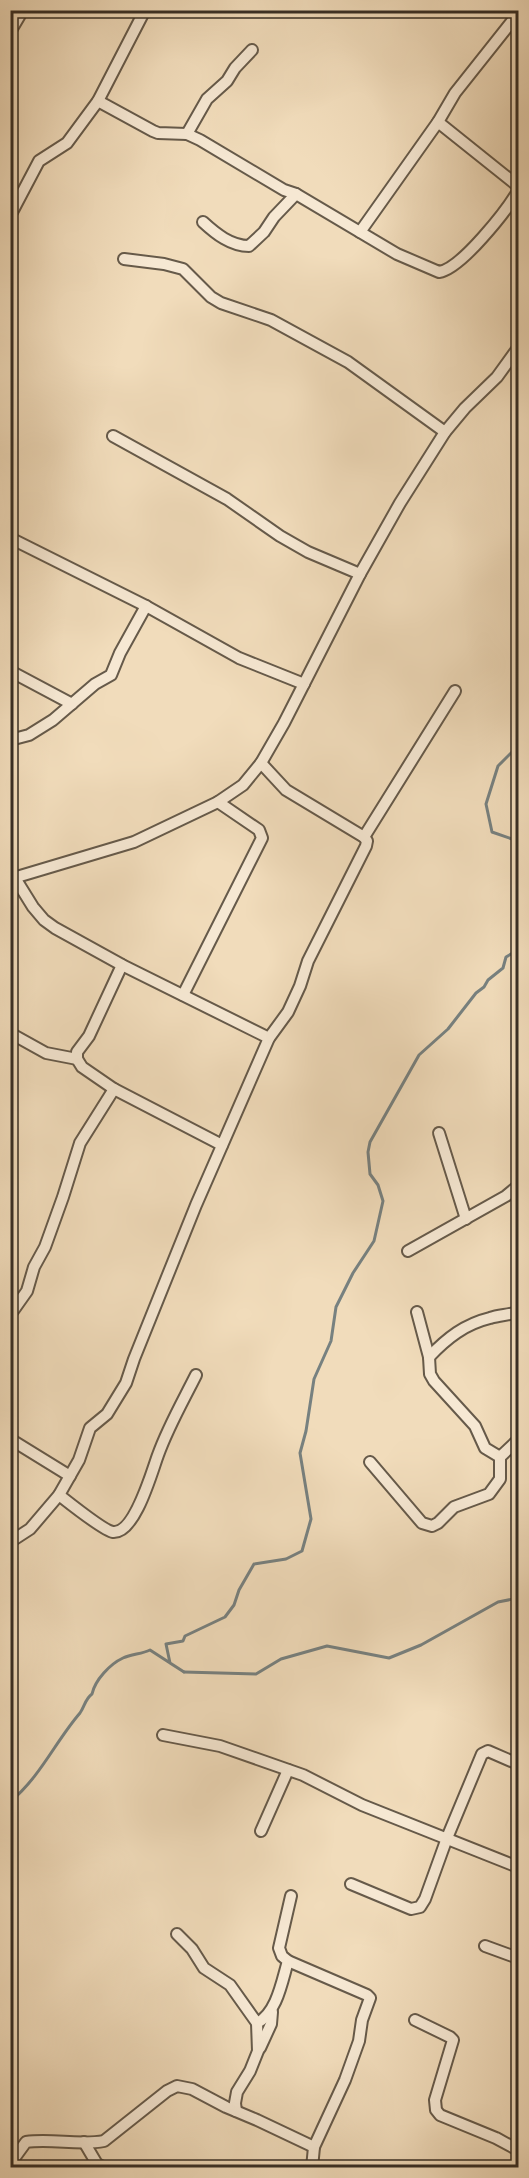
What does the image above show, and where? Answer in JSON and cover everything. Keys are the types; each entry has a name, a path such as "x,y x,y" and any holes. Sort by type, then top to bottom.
{"street":[{"path":"10,32 23,10"},
{"path":"10,216 39,161 67,143 98,101 146,10"},
{"path":"360,232 438,122 455,93 515,14"},
{"path":"186,134 207,99 227,81 235,68 252,50"},
{"path":"98,101 158,133 186,134 230,157 284,190 296,194 397,254 430,268 444,271 472,248 495,223 519,191"},
{"path":"438,122 519,186"},
{"path":"203,222 217,235 242,246 249,246 296,194"},
{"path":"124,259 183,269 211,297 221,303 271,320 348,362 445,432"},
{"path":"269,1038 62,933 44,920 13,879 134,842 218,802 243,786 261,763 284,723 360,574 400,503 445,432 465,408 497,377 519,348"},
{"path":"113,436 227,499 280,536 308,552 360,574"},
{"path":"10,538 146,606 239,658 304,684"},
{"path":"10,740 29,735 53,720 95,684 111,675 120,653 146,606"},
{"path":"10,671 72,704"},
{"path":"364,837 454,691"},
{"path":"10,1542 30,1529 59,1495 78,1461 90,1428 107,1414 126,1383 222,1145 269,1038 288,1012 308,961 366,846 367,841 364,837 286,790 261,763"},
{"path":"183,995 262,838 259,830 218,802"},
{"path":"122,965 89,1036 77,1052 77,1059 82,1067 114,1089 222,1145"},
{"path":"10,1033 46,1053 77,1059"},
{"path":"10,1315 27,1291 34,1267 45,1247 80,1143 114,1089"},
{"path":"438,1133 466,1219"},
{"path":"408,1251 519,1186"},
{"path":"417,1312 429,1357 430,1374 434,1381 475,1426 485,1448 500,1456"},
{"path":"429,1357 448,1337 474,1323 519,1312"},
{"path":"59,1495 109,1531 120,1530 126,1526 140,1504 158,1454 196,1375"},
{"path":"10,1439 70,1476"},
{"path":"370,1462 422,1523 432,1526 454,1507 489,1494 500,1479 500,1456 519,1440"},
{"path":"163,1735 220,1746 303,1775 362,1804 519,1867"},
{"path":"351,1884 415,1910 420,1907 484,1752 488,1751 519,1764"},
{"path":"261,1831 288,1770"},
{"path":"291,1896 279,1948 282,1956 288,1961 370,1998 362,2020 359,2041 345,2080 314,2147 312,2168"},
{"path":"177,1934 192,1949 204,1968 230,1985 257,2023 258,2051"},
{"path":"485,1946 519,1958"},
{"path":"257,2023 266,2019 273,2006 288,1961"},
{"path":"236,2111 237,2092 250,2071 271,2024 273,2006"},
{"path":"415,2020 453,2040 435,2100 436,2110 440,2115 519,2150"},
{"path":"10,2164 26,2142 43,2139 104,2141 167,2091 177,2086 192,2089 314,2147"},
{"path":"84,2142 97,2164 105,2168"},
{"path":"116,2168 121,2168"}],"waterway":[{"path":"518,746 498,766 486,804 492,832 518,841"},
{"path":"10,1802 39,1770 80,1713 100,1678 113,1664 126,1657 150,1650 184,1672 170,1663 166,1644 183,1641 185,1636 225,1617 234,1605 239,1590 254,1564 286,1559 302,1551 311,1519 300,1453 306,1431 314,1379 331,1341 336,1307 353,1273 374,1241 383,1201 378,1185 370,1174 368,1152 370,1142 419,1055 448,1029 476,993 503,968 506,957 518,950"},
{"path":"184,1672 256,1674 281,1659 327,1646 389,1658 421,1645 498,1602 518,1598"}]}
